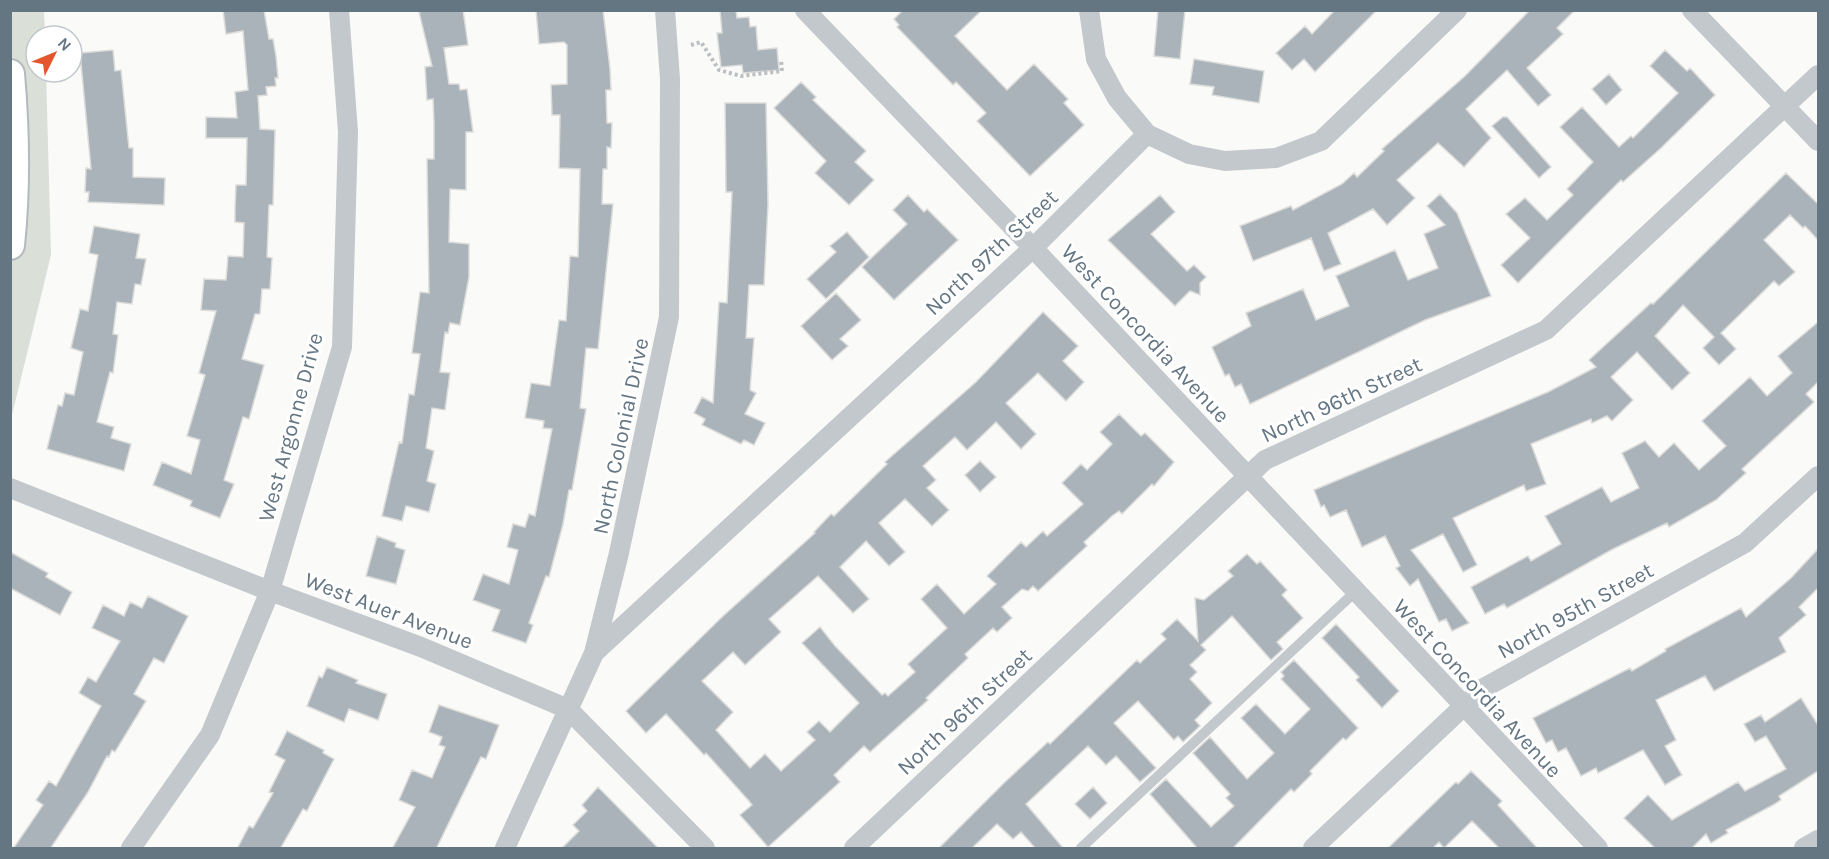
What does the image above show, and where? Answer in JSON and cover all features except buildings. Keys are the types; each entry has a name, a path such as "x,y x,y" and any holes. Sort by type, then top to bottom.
{"street":[{"name":"West Argonne Drive","path":"131,849 210,735 270,591 342,346 348,132 339,10"},
{"name":"North Colonial Drive","path":"505,849 594,653 619,553 669,317 670,79 664,10"},
{"name":"West Concordia Avenue","path":"805,10 1033,248 1598,849"},
{"path":"1089,10 1096,59 1117,98 1147,134 1189,154 1226,161 1276,158 1322,141 1457,10"},
{"path":"1692,10 1818,141"},
{"path":"10,74 15,162 10,245"},
{"name":"North 96th Street","path":"854,849 1265,460 1546,330 1818,75"},
{"name":"North 97th Street","path":"594,653 1033,248 1147,134"},
{"name":"North 95th Street","path":"1313,849 1482,688 1745,543 1818,476"},
{"name":"West Auer Avenue","path":"10,488 270,591 421,646 568,709 705,849"},
{"path":"1804,849 1818,840"}],"lane":[{"path":"1081,849 1355,592"}],"path":[{"path":"691,45 701,42 715,66 741,76 782,71 781,59"}],"shaded area":[{"path":"11,11 44,11 45,24 24,24 24,84 46,84 51,255 11,419"}]}
